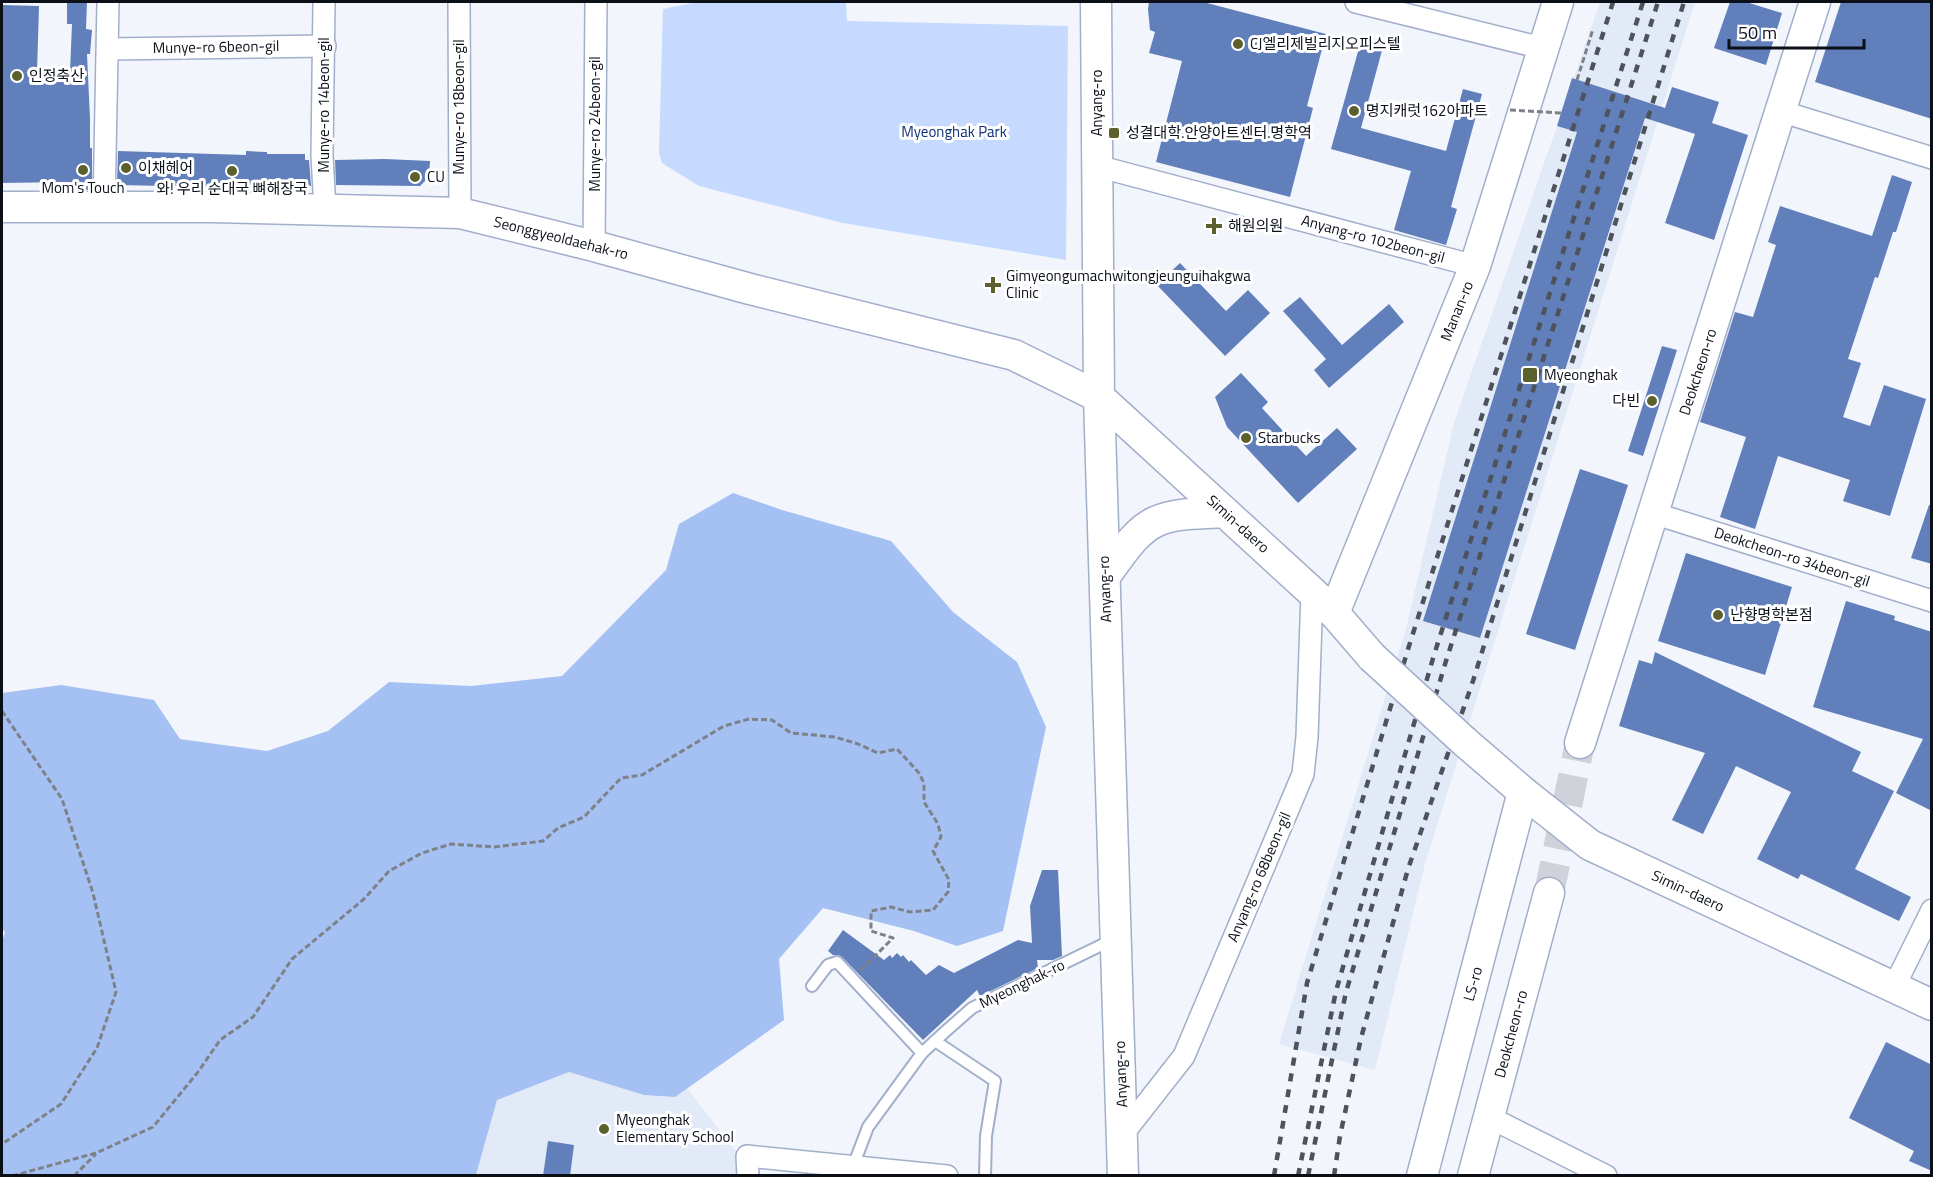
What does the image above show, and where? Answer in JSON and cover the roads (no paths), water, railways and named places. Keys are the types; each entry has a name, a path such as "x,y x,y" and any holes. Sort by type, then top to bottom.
{"street":[{"path":"104,207 108,2"},
{"name":"Munye-ro 14beon-gil","path":"324,2 322,156 325,209"},
{"name":"Munye-ro 18beon-gil","path":"459,2 459,213"},
{"name":"Munye-ro 24beon-gil","path":"594,246 596,2"},
{"name":"Anyang-ro","path":"1096,2 1099,397 1123,1176"},
{"path":"1356,2 1542,48"},
{"name":"Manan-ro","path":"1334,614 1475,266 1558,2"},
{"name":"Deokcheon-ro","path":"1580,743 1815,2"},
{"name":"Munye-ro 6beon-gil","path":"108,49 325,46"},
{"path":"1780,111 1932,158"},
{"name":"Anyang-ro 102beon-gil","path":"1097,166 1475,266"},
{"name":"Seonggyeoldaehak-ro","path":"2,207 212,207 459,213 1014,355 1099,397"},
{"name":"Simin-daero","path":"1099,397 1312,592 1372,657 1465,742 1590,845 1932,1005"},
{"path":"1105,576 1142,531 1156,522 1180,515 1224,512"},
{"name":"Deokcheon-ro 34beon-gil","path":"1653,513 1932,602"},
{"name":"Anyang-ro 68beon-gil","path":"1122,1135 1184,1056 1303,774 1307,737 1312,592"},
{"name":"LS-ro","path":"1422,1176 1523,792"},
{"name":"Deokcheon-ro","path":"1473,1176 1549,893"},
{"path":"1894,987 1932,910"},
{"path":"1489,1117 1606,1176"},
{"path":"748,1176 747,1156 852,1171 947,1176"}],"lane":[{"name":"Myeonghak-ro","path":"852,1171 868,1127 922,1053 972,1008 1116,938"},
{"path":"812,986 828,965 837,962 922,1053"},
{"path":"935,1041 995,1081 986,1136 985,1176"}],"tunnel":[{"path":"1549,893 1580,743"}],"railway":[{"path":"1274,1176 1307,983 1409,646 1613,2"},
{"path":"1298,1176 1336,991 1434,655 1643,2"},
{"path":"1308,1176 1346,992 1446,661 1658,2"},
{"path":"1334,1176 1361,1038 1408,869 1473,681 1684,2"}],"place":[{"name":"CJ엘리제빌리지오피스텔","path":"1238,44"},
{"name":"인정축산","path":"17,76"},
{"name":"명지캐럿162아파트","path":"1354,111"},
{"name":"성결대학.안양아트센터.명학역","path":"1114,133"},
{"name":"이채헤어","path":"126,168"},
{"name":"Mom's Touch","path":"83,170"},
{"name":"와! 우리 순대국 뼈해장국","path":"232,171"},
{"name":"CU","path":"415,177"},
{"name":"해원의원","path":"1214,226"},
{"name":"Gimyeongumachwitongjeunguihakgwa Clinic","path":"993,285"},
{"name":"Myeonghak","path":"1530,375"},
{"name":"다빈","path":"1652,401"},
{"name":"Starbucks","path":"1246,438"},
{"name":"난향명학본점","path":"1718,615"},
{"name":"Myeonghak Elementary School","path":"604,1129"}],"park label":[{"name":"Myeonghak Park","path":"954,132"}]}
